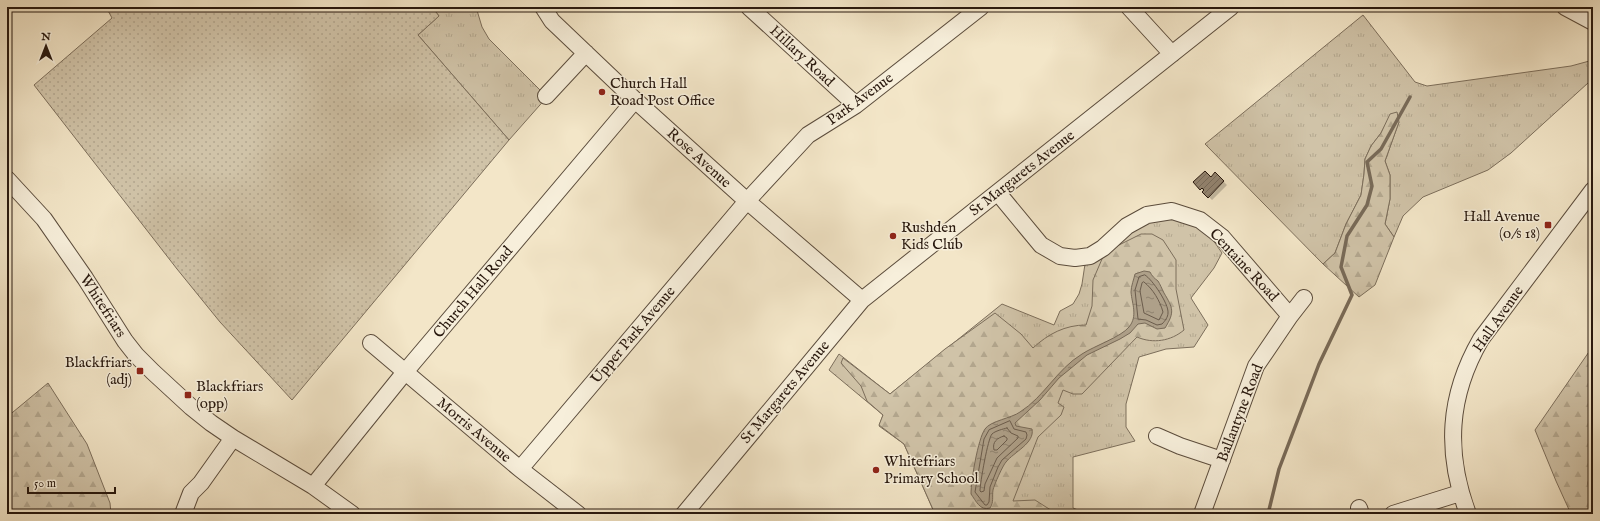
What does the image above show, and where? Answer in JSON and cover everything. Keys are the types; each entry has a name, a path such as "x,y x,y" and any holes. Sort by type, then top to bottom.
{"street":[{"name":"Rose Avenue","path":"543,7 552,21 635,100 747,201 862,300"},
{"name":"Hillary Road","path":"749,7 856,105"},
{"name":"Park Avenue","path":"747,201 808,136 856,105 981,7"},
{"path":"1129,7 1172,54"},
{"name":"St Margarets Avenue","path":"684,514 862,300 1231,7"},
{"path":"1565,7 1593,22"},
{"path":"546,96 586,53"},
{"name":"Church Hall Road","path":"313,486 405,372 635,100"},
{"name":"Whitefriars","path":"7,178 44,219 85,278 112,322 136,355 162,381 191,407 233,438 313,486 352,514"},
{"name":"Hall Avenue","path":"1468,514 1460,493 1454,464 1454,420 1462,378 1471,357 1488,329 1593,190"},
{"name":"Centaine Road","path":"998,193 1041,245 1060,256 1075,258 1090,256 1104,248 1127,226 1147,215 1172,211 1200,220 1222,237 1290,316"},
{"name":"Upper Park Avenue","path":"520,469 747,201"},
{"name":"Ballantyne Road","path":"1202,514 1256,366 1304,298"},
{"name":"Morris Avenue","path":"371,343 520,469 578,514"},
{"path":"1157,436 1180,446 1222,460"},
{"path":"184,514 191,494 201,483 233,438"},
{"path":"1393,514 1460,493"}],"green space":[{"path":"106,7 432,7 439,16 418,35 509,140 292,400 220,322 34,85 112,18"},
{"path":"432,7 476,7 482,27 489,39 547,97 509,140 418,35 439,16"},
{"path":"1363,15 1415,82 1427,86 1571,66 1593,60 1593,79 1511,153 1488,170 1423,197 1403,216 1394,237 1385,224 1390,199 1390,175 1385,161 1399,122 1391,114 1381,133 1371,146 1365,159 1361,195 1346,224 1335,253 1323,264 1205,144"},
{"path":"1397,112 1399,122 1385,161 1390,175 1390,199 1385,224 1394,237 1375,285 1359,297 1323,264 1335,253 1346,224 1361,195 1365,159 1371,146 1381,133 1390,114"},
{"path":"1168,217 1206,230 1222,253 1214,268 1191,298 1208,325 1194,347 1166,349 1139,357 1126,404 1126,427 1135,441 1073,457 1073,508 1078,510 1129,513 935,514 904,444 879,426 883,415 829,370 839,354 890,394 1002,304 1054,325 1060,311 1073,304 1079,294 1085,264 1134,224"},
{"path":"1141,234 1152,234 1163,240 1176,260 1176,289 1184,330 1173,337 1162,340 1155,341 1137,337 1082,394 1073,394 1063,390 1058,403 1064,407 1061,415 1038,437 1013,501 1035,500 1057,514 935,514 904,444 879,425 883,415 867,401 861,386 841,363 843,358 890,394 945,349 995,313 1021,334 1033,348 1045,338 1057,331 1078,325 1086,325 1092,306 1093,280 1102,259 1113,248"},
{"path":"1593,346 1593,456 1588,483 1593,514 1571,514 1535,430"},
{"path":"48,383 87,444 110,503 111,514 7,514 7,417"}],"water":[{"path":"1144,271 1150,272 1158,281 1171,306 1172,310 1170,318 1165,328 1157,329 1145,323 1138,324 1130,333 1087,355 1059,378 1040,400 1015,423 1016,426 1032,429 1030,439 1005,464 994,487 990,508 987,509 981,507 971,494 971,488 977,450 985,429 991,424 1012,416 1029,406 1073,360 1125,331 1132,323 1134,314 1131,287 1135,274"}],"building":[{"path":"1205,171 1211,177 1215,172 1224,181 1208,198 1202,192 1204,190 1202,188 1200,190 1193,182"}],"waterway":[{"path":"1268,514 1279,469 1319,364 1352,295 1341,267 1347,236 1367,205 1372,186 1367,162 1381,149 1410,97"}],"place":[{"name":"Church Hall Road Post Office","path":"602,92"},
{"name":"Hall Avenue (o/s 18)","path":"1548,225"},
{"name":"Rushden Kids Club","path":"893,236"},
{"name":"Blackfriars (adj)","path":"140,371"},
{"name":"Blackfriars (opp)","path":"188,395"},
{"name":"Whitefriars Primary School","path":"876,470"}]}
